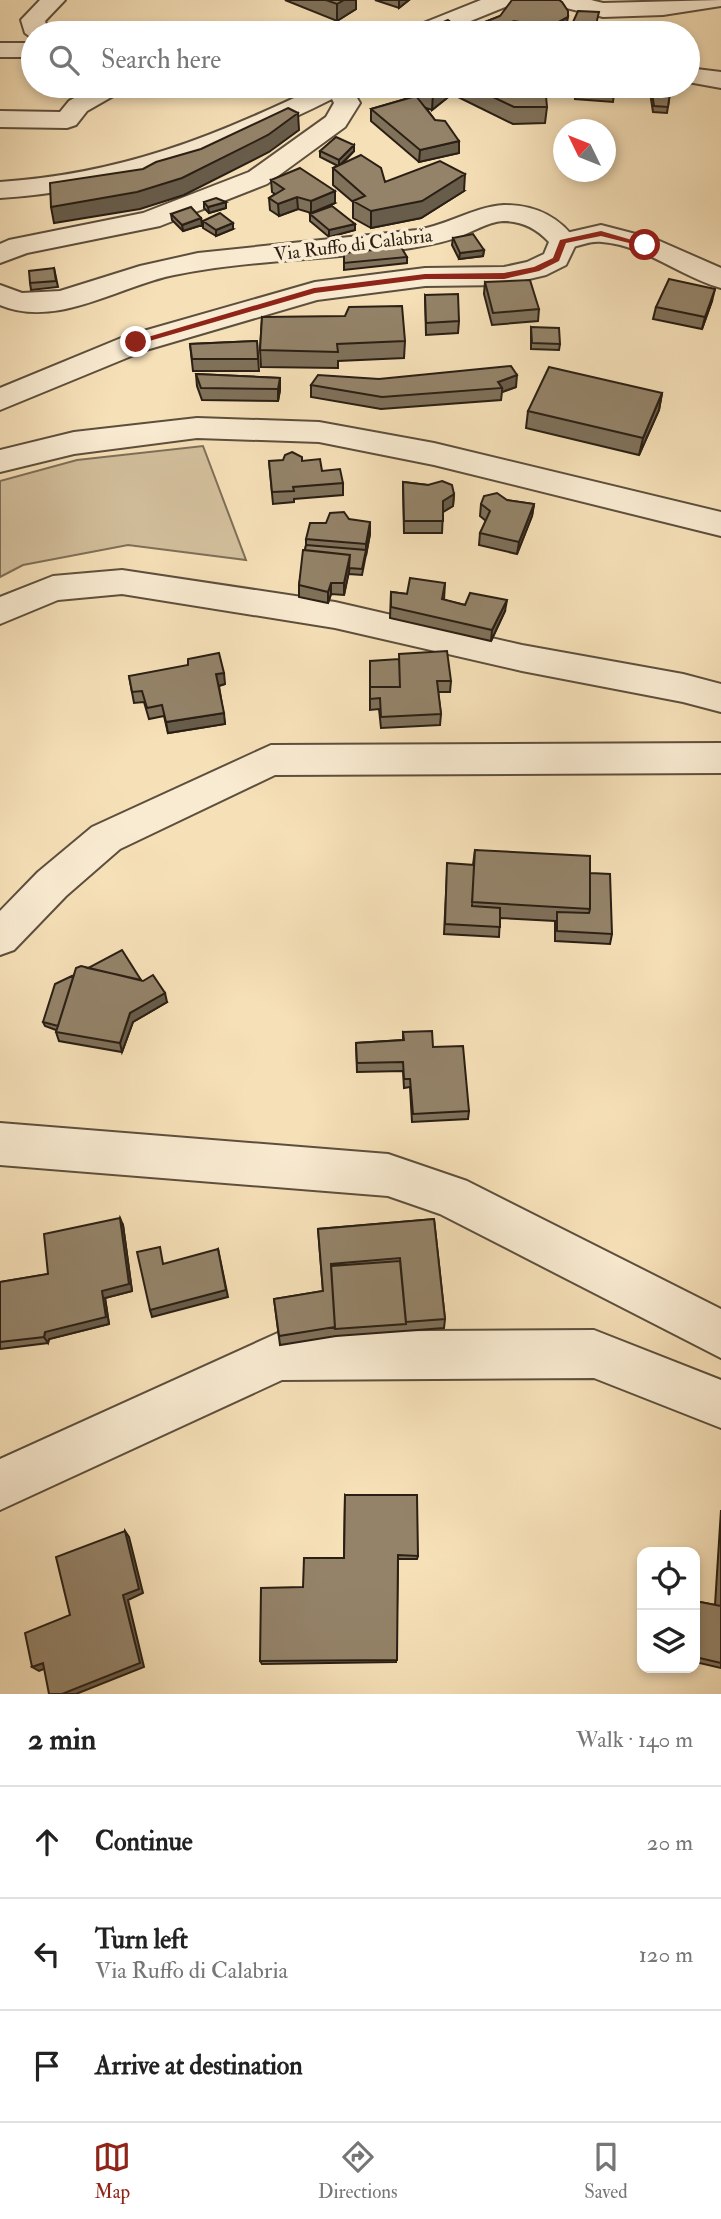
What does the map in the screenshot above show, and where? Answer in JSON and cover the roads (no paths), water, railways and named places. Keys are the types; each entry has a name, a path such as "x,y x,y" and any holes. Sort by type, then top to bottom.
{"street":[{"path":"33,21 53,0"},
{"path":"450,21 502,0"},
{"path":"562,0 603,10 663,8 716,0"},
{"path":"0,50 21,50"},
{"path":"700,77 721,80"},
{"path":"0,119 67,120 78,106 92,98"},
{"path":"0,190 37,189 99,180 169,161 277,118 310,98"},
{"path":"6,249 150,220 258,178 336,122 347,103 342,98"},
{"name":"Via Ruffo di Calabria","path":"0,294 7,299 27,303 57,302 167,267 227,258 401,241 445,233 474,219 503,213 531,217 554,229 563,242 556,259 536,269 504,276 425,277 314,291 136,342 0,400"},
{"path":"563,242 601,233 645,245 721,279"},
{"path":"0,461 74,443 197,428 319,432 435,454 721,524"},
{"path":"0,611 53,588 122,582 335,615 522,658 683,688 721,698"},
{"path":"0,938 52,884 106,838 271,760 721,758"},
{"path":"0,1144 388,1175 451,1196 721,1334"},
{"path":"0,1485 280,1356 594,1354 721,1404"}]}
